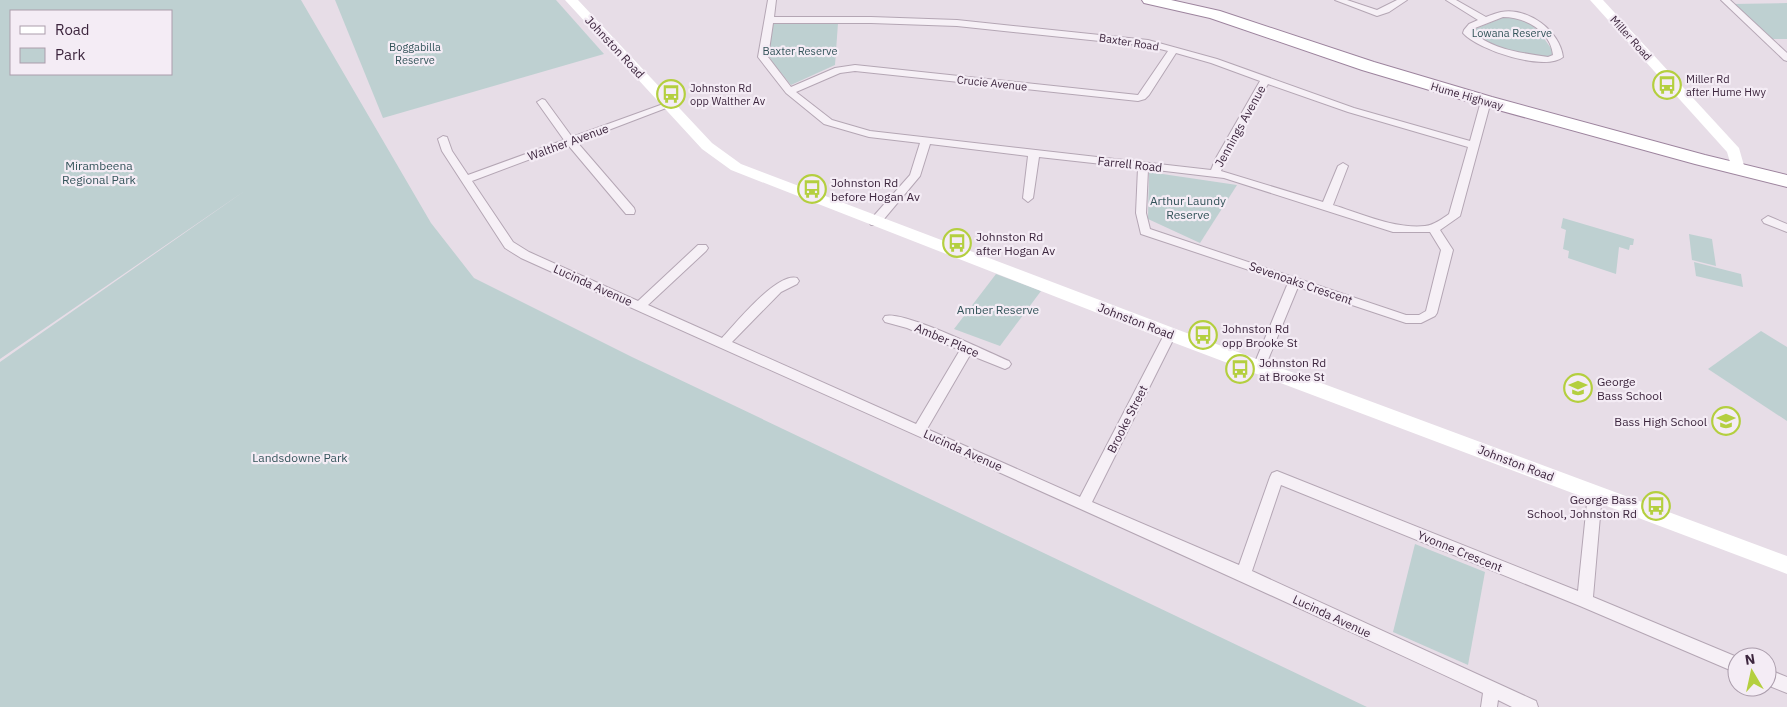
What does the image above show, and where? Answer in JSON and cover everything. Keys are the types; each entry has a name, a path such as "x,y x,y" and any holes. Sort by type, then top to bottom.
{"highway":[{"name":"Hume Highway","path":"1150,0 1214,14 1368,66 1486,102 1737,164 1787,171"},
{"name":"Hume Highway","path":"1181,0 1233,14 1357,56 1737,164 1787,181"}],"street":[{"name":"Johnston Road","path":"570,0 707,146 736,167 1170,334 1787,565"},
{"name":"Farrell Road","path":"772,0 763,57 788,91 828,122 869,134 1215,173 1393,228 1417,230 1432,228 1450,221 1457,212 1486,102"},
{"path":"1339,0 1377,13 1403,0"},
{"path":"1450,0 1486,20 1506,14 1526,18 1544,30 1556,46 1558,57 1548,60 1541,59 1496,49 1483,44 1470,36 1468,30 1486,20"},
{"name":"Miller Road","path":"1596,0 1734,151 1737,164"},
{"path":"1725,0 1787,58"},
{"name":"Baxter Road","path":"768,20 871,20 957,23 1118,38 1174,49 1266,79 1351,110 1475,146"},
{"name":"Crucie Avenue","path":"788,91 838,70 855,68 1138,98 1146,93 1174,49"},
{"name":"Jennings Avenue","path":"1215,173 1221,158 1266,79"},
{"path":"542,102 571,142 630,211"},
{"name":"Walther Avenue","path":"466,179 669,105"},
{"name":"Lucinda Avenue","path":"443,139 447,151 508,245 526,255 1083,505 1243,574 1530,707"},
{"path":"875,222 914,176 926,140"},
{"path":"1028,198 1034,153"},
{"name":"Sevenoaks Crescent","path":"1143,166 1141,212 1145,231 1406,319 1426,318 1431,313 1446,254 1444,243 1432,228"},
{"path":"1327,207 1343,166"},
{"path":"1768,220 1787,228"},
{"path":"640,306 702,248"},
{"path":"1259,367 1295,280"},
{"path":"724,343 777,288 793,281"},
{"name":"Amber Place","path":"889,319 910,324 1005,364"},
{"name":"Brooke Street","path":"1083,505 1170,334"},
{"path":"919,430 968,348"},
{"name":"Yvonne Crescent","path":"1243,574 1277,477 1585,601 1727,661"},
{"path":"1585,601 1595,493"},
{"path":"1489,707 1491,690"}],"green space":[{"name":"Landsdowne Park","path":"0,0 301,0 431,223 474,278 632,357 1367,707 0,707 0,362 246,190 0,359"},
{"name":"Boggabilla Reserve","path":"335,0 556,0 604,54 383,118"},
{"path":"1787,3 1787,39 1770,39 1731,4"},
{"name":"Lowana Reserve","path":"1507,16 1523,20 1535,28 1553,51 1553,55 1546,57 1511,51 1487,42 1473,32 1475,29"},
{"name":"Baxter Reserve","path":"772,22 838,23 835,65 791,85 772,62 768,54"},
{"name":"Arthur Laundy Reserve","path":"1149,172 1237,185 1200,243 1148,219"},
{"path":"1563,218 1634,239 1633,245 1630,245 1629,250 1619,247 1616,274 1568,258 1569,251 1563,249 1566,230 1561,228"},
{"path":"1689,234 1712,239 1716,266 1692,260"},
{"path":"1694,262 1741,274 1743,287 1696,276"},
{"name":"Amber Reserve","path":"996,274 1041,291 1000,346 954,329"},
{"path":"1761,331 1787,347 1787,421 1708,369"},
{"path":"1415,544 1485,572 1468,665 1393,632"}],"place":[{"name":"Miller Rd after Hume Hwy","path":"1667,85"},
{"name":"Johnston Rd opp Walther Av","path":"671,94"},
{"name":"Johnston Rd before Hogan Av","path":"812,189"},
{"name":"Johnston Rd after Hogan Av","path":"957,243"},
{"name":"Johnston Rd opp Brooke St","path":"1203,335"},
{"name":"Johnston Rd at Brooke St","path":"1240,369"},
{"name":"George Bass School","path":"1578,388"},
{"name":"Bass High School","path":"1726,421"},
{"name":"George Bass School, Johnston Rd","path":"1656,506"}],"park label":[{"name":"Mirambeena Regional Park","path":"99,172"}]}
